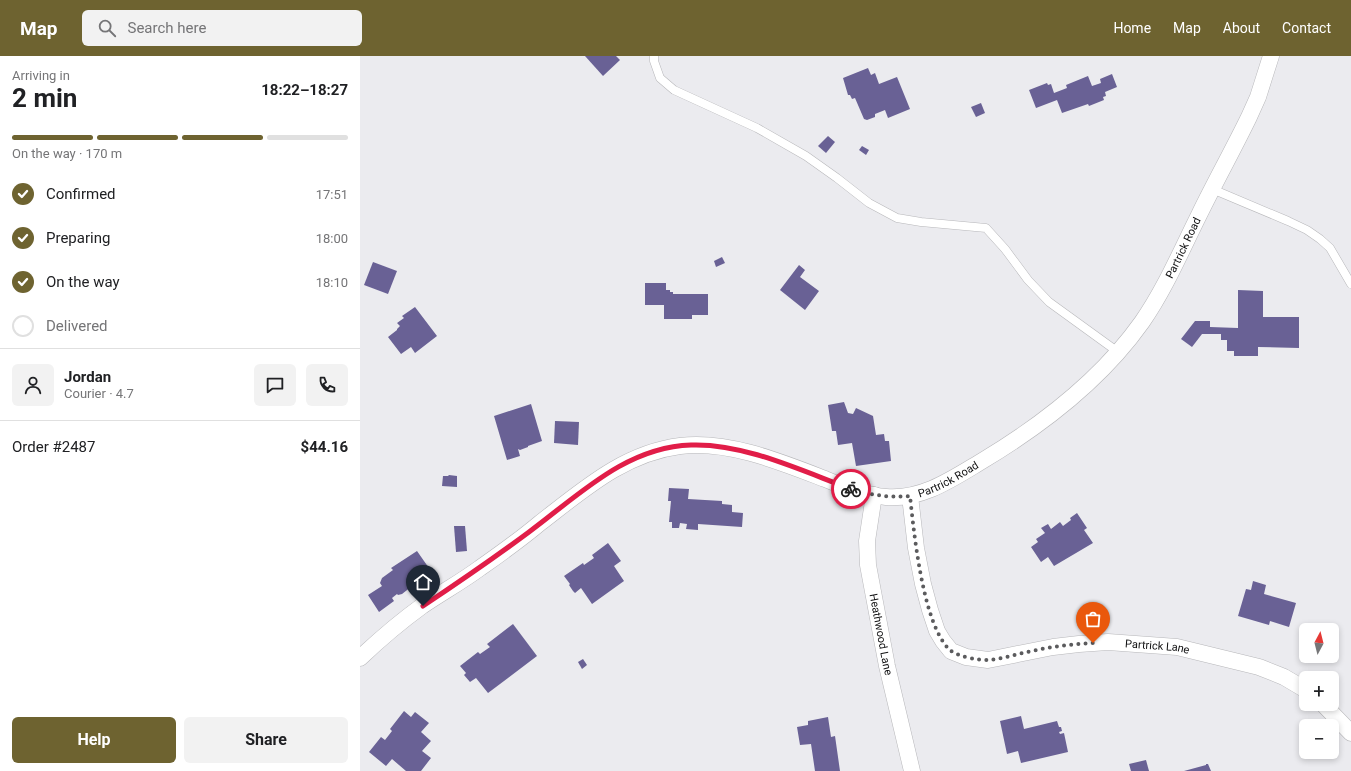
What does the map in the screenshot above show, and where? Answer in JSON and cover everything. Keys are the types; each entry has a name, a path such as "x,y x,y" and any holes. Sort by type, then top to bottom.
{"street":[{"name":"Partrick Road","path":"360,658 384,635 405,619 477,571 599,478 629,461 654,451 692,445 714,446 749,453 793,467 852,489 874,495 891,497 910,496 940,486 1034,428 1060,408 1086,384 1118,352 1142,322 1162,289 1249,117 1258,97 1272,56"},
{"name":"Heathwood Lane","path":"874,495 867,541 868,564 887,666 912,771"},
{"name":"Partrick Lane","path":"910,496 916,548 923,584 937,631 951,651 966,657 988,660 1053,647 1108,642 1177,647 1259,666 1284,676 1299,686"},
{"path":"1330,711 1351,732"}],"lane":[{"path":"654,56 654,61 660,78 674,90 757,128 806,156 869,203 897,218 921,222 986,228 1005,249 1028,280 1049,302 1118,352"},
{"path":"1212,189 1307,230 1330,248 1351,284"}],"building":[{"path":"585,56 616,56 620,60 603,76"},
{"path":"868,68 871,75 875,73 879,84 897,77 910,109 888,118 885,110 875,114 875,117 867,120 864,119 855,98 852,99 850,95 848,95 843,78"},
{"path":"1112,74 1117,87 1105,92 1106,96 1103,97 1104,100 1089,106 1088,104 1062,113 1057,100 1036,108 1029,90 1047,83 1048,85 1051,84 1054,93 1067,88 1066,85 1088,76 1092,86 1101,83 1100,79"},
{"path":"981,103 985,113 976,117 971,107"},
{"path":"828,136 835,142 826,153 818,146"},
{"path":"862,146 869,150 866,155 859,150"},
{"path":"722,257 725,263 716,267 714,261"},
{"path":"373,262 397,271 388,294 364,285"},
{"path":"799,265 805,270 800,277 819,291 805,310 780,290"},
{"path":"645,283 666,283 666,290 670,290 673,294 708,294 708,315 692,315 692,319 664,319 664,305 645,305"},
{"path":"1238,290 1263,291 1263,317 1299,317 1299,348 1258,347 1258,356 1234,356 1234,351 1227,351 1227,340 1221,340 1221,334 1202,334 1192,347 1181,339 1195,321 1210,321 1210,327 1238,328"},
{"path":"415,307 437,336 415,353 411,347 401,354 388,337 400,326 397,323 404,318 402,316"},
{"path":"844,402 848,413 853,414 856,408 873,416 876,435 884,434 885,441 889,441 891,461 856,466 852,443 838,445 836,431 832,431 828,405"},
{"path":"531,404 542,441 520,450 518,449 520,456 507,460 494,416"},
{"path":"555,421 579,422 578,445 554,443"},
{"path":"443,476 457,476 457,487 442,486"},
{"path":"669,488 689,489 688,499 722,501 722,504 732,505 732,512 743,513 742,527 698,524 698,530 686,529 687,524 680,523 679,528 672,528 672,522 669,522 671,501 668,501"},
{"path":"1077,513 1087,528 1084,530 1093,543 1054,566 1048,557 1041,562 1031,547 1038,542 1036,539 1045,533 1041,528 1048,524 1051,529 1060,522 1063,526"},
{"path":"454,526 465,526 467,551 456,552"},
{"path":"608,543 621,561 614,566 624,581 592,604 581,588 575,593 573,591 564,576 583,563 584,565 594,558 592,555"},
{"path":"417,551 431,571 415,582 416,583 402,594 397,594 392,598 394,601 379,612 368,595 382,586 380,583 382,578 393,570 391,568"},
{"path":"1253,581 1266,585 1264,594 1296,603 1289,627 1270,621 1269,625 1238,616 1246,589 1251,590"},
{"path":"513,624 537,656 488,693 476,678 470,682 464,675 466,673 460,666 478,652 480,654 490,647 487,644"},
{"path":"583,659 587,665 582,669 578,662"},
{"path":"404,711 411,717 415,712 429,723 421,732 431,741 422,751 431,758 421,771 406,771 392,759 386,766 369,752 381,737 385,740 392,731 390,729"},
{"path":"1021,716 1024,729 1057,721 1062,731 1059,732 1060,734 1064,733 1068,752 1021,763 1018,751 1007,754 1000,721"},
{"path":"828,717 831,737 835,736 840,771 815,771 811,744 800,745 797,727 808,725 808,721"},
{"path":"1146,760 1149,771 1131,771 1129,764"},
{"path":"1208,764 1211,771 1184,771 1206,765"}],"way so far":[{"path":"851,489 886,497 910,496 916,548 923,584 937,631 951,651 966,657 988,660 1053,647 1093,643"}],"route":[{"path":"423,606 477,571 599,478 636,457 654,451 692,445 732,449 764,457 851,489"}]}
